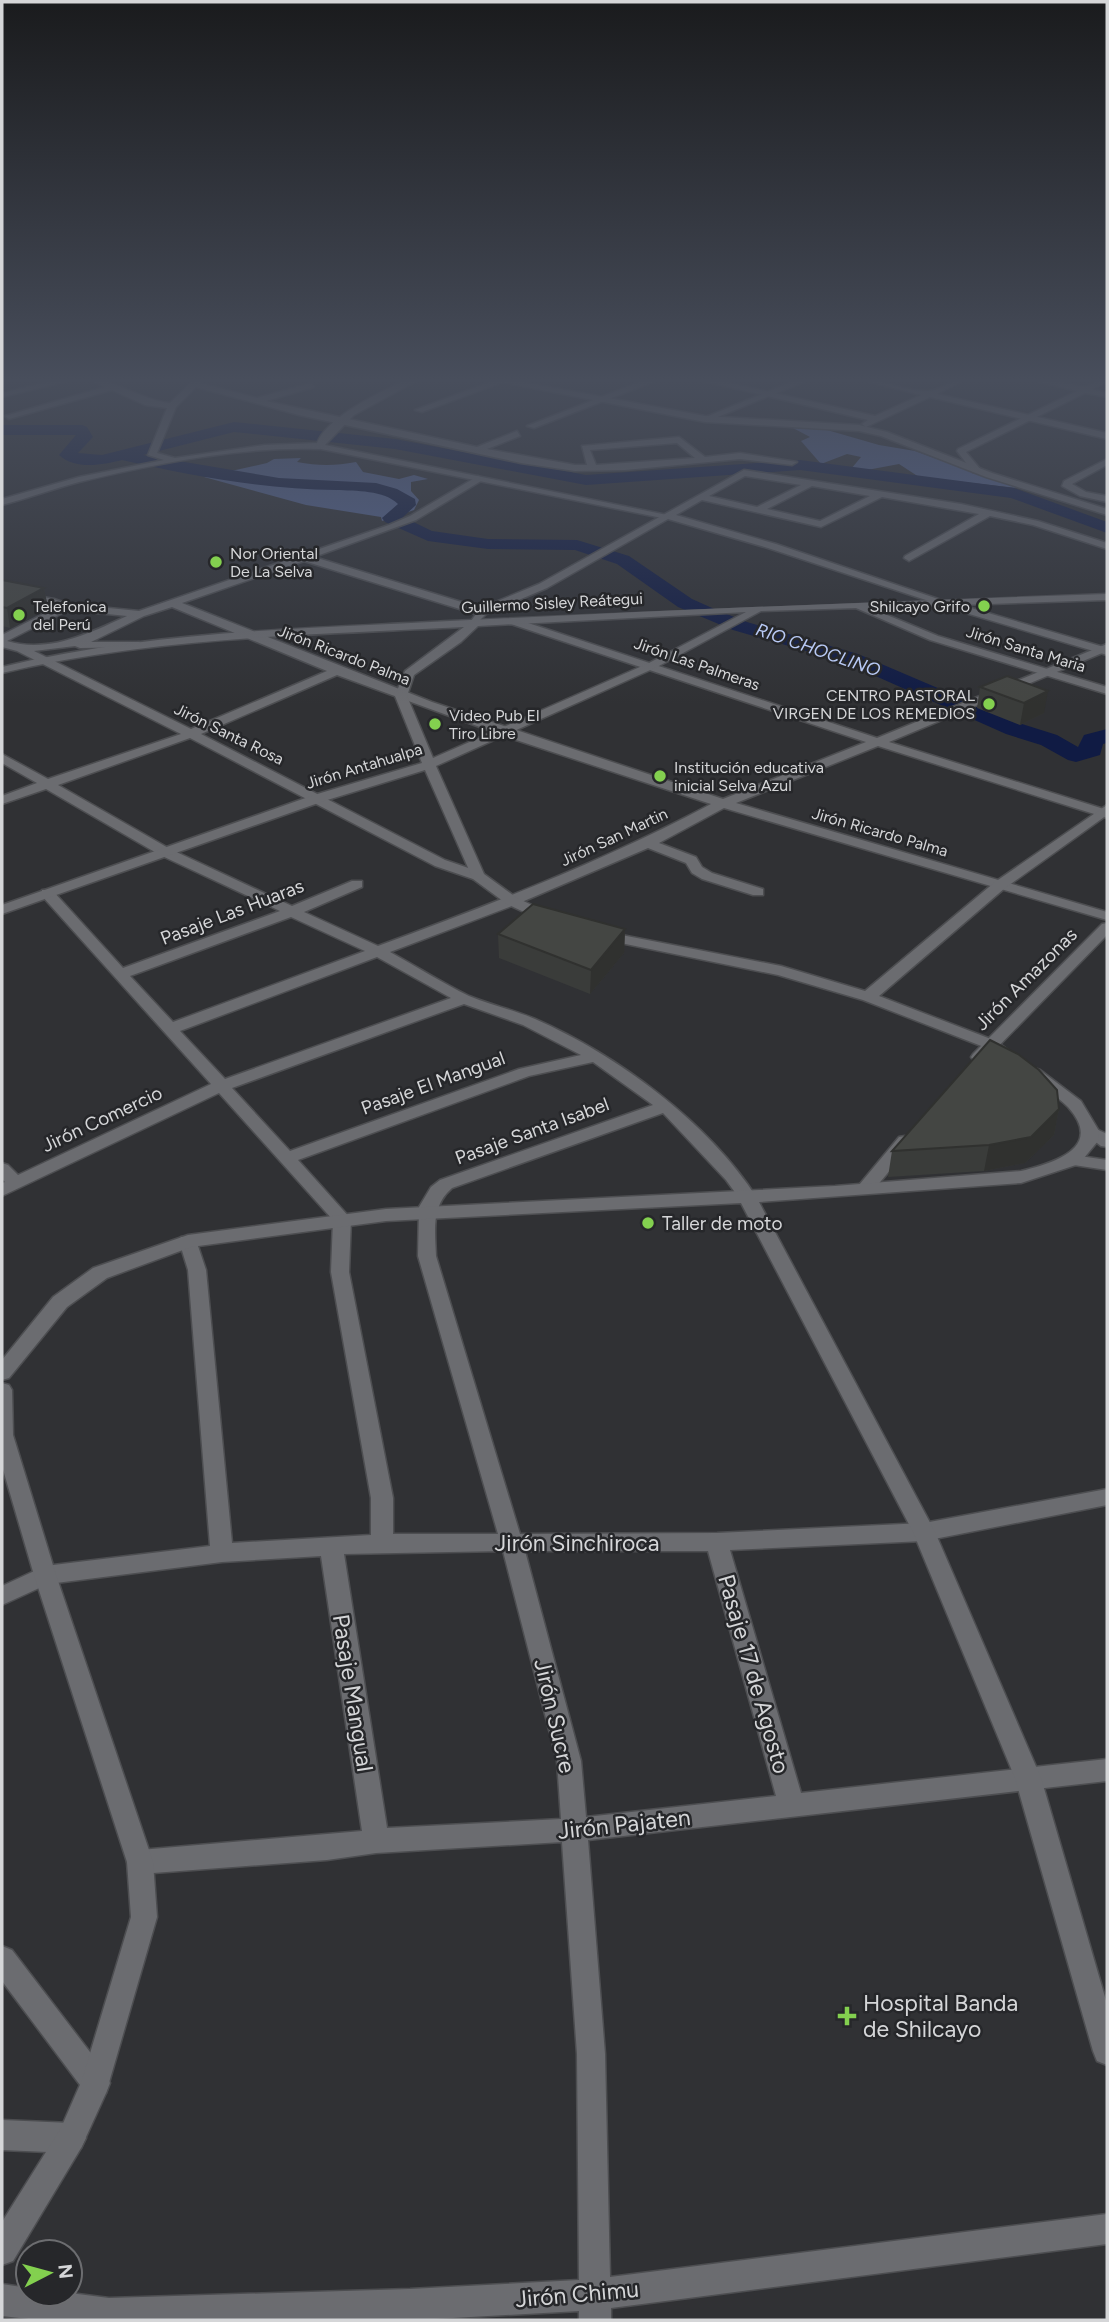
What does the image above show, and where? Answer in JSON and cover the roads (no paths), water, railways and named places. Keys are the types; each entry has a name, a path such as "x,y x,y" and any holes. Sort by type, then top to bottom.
{"street":[{"path":"2,502 52,486"},
{"path":"69,644 85,640 140,614 392,527 413,518 466,486"},
{"path":"516,486 667,516 772,545 939,601 1105,650"},
{"path":"567,925 512,901 478,876 455,828 401,696 409,673 457,640 478,618 593,558 699,497 713,486"},
{"path":"758,510 805,486"},
{"path":"833,486 1035,523 1107,546"},
{"path":"1027,486 1107,512"},
{"path":"1068,486 1083,494 1107,499"},
{"path":"699,497 821,524 881,494"},
{"path":"909,558 988,513"},
{"path":"302,558 478,618"},
{"path":"2,593 54,602 66,607 140,614"},
{"name":"Guillermo Sisley Reátegui","path":"2,670 39,660 146,644 478,618 516,622 762,608 1107,597"},
{"name":"Jirón Ricardo Palma","path":"173,603 336,671 502,732 721,804 1107,916"},
{"path":"2,641 66,607"},
{"name":"Jirón Santa Maria","path":"858,607 934,638 1107,691"},
{"name":"Jirón Antahualpa","path":"2,909 319,798 431,764 653,665 762,608"},
{"name":"Jirón Las Palmeras","path":"516,622 653,665 878,742 1106,812"},
{"name":"Jirón Santa Rosa","path":"2,641 319,798 440,863 478,876"},
{"path":"21,649 69,644 146,644"},
{"name":"Jirón San Martin","path":"170,1029 512,901 648,843 721,804 1105,650"},
{"path":"2,800 191,734 336,671"},
{"path":"2,758 165,852 379,952 464,999 529,1022 596,1057 666,1107 732,1176 748,1198 924,1532 1028,1778 1107,2052"},
{"path":"868,997 1000,885 1106,812"},
{"path":"648,843 691,860 697,870 707,876 758,892"},
{"name":"Pasaje Las Huaras","path":"121,974 293,911 357,884"},
{"path":"47,893 342,1219 340,1272 382,1498 382,1543"},
{"name":"Jirón Amazonas","path":"964,1074 990,1044 1107,927"},
{"path":"589,932 781,971 868,997 990,1044 1058,1090 1075,1105 1090,1131 1107,1142"},
{"name":"Jirón Comercio","path":"9,1186 221,1086 464,999"},
{"name":"Pasaje El Mangual","path":"286,1158 525,1072 596,1057"},
{"name":"Pasaje Santa Isabel","path":"426,1212 432,1196 446,1185 625,1119 666,1107"},
{"path":"865,1189 920,1124"},
{"path":"1073,1160 1089,1141 1090,1131"},
{"path":"2,1373 60,1301 100,1273 188,1241 342,1219 426,1212 748,1198 1021,1177 1073,1160 1107,1165"},
{"path":"2,1170 9,1186"},
{"name":"Jirón Sucre","path":"426,1212 427,1256 512,1543 569,1761 591,2054 594,2308"},
{"path":"188,1241 197,1270 222,1553"},
{"path":"2,1390 3,1435 45,1575 140,1862 144,1917 96,2083 71,2138 2,2250"},
{"name":"Jirón Sinchiroca","path":"2,1596 45,1575 222,1553 382,1543 717,1542 924,1532 1107,1497"},
{"name":"Pasaje 17 de Agosto","path":"717,1542 792,1807"},
{"name":"Pasaje Mangual","path":"331,1545 376,1841"},
{"name":"Jirón Pajaten","path":"140,1862 327,1848 376,1841 574,1830 1107,1770"},
{"path":"2,1959 96,2083"},
{"path":"2,2135 71,2138"},
{"name":"Jirón Chimu","path":"2,2300 109,2314 396,2305 594,2308 1107,2229"}],"waterway":[{"name":"RIO CHOCLINO","path":"363,486 376,488 406,499 407,505 391,518 428,536 488,544 577,545 623,560 685,603 712,615 740,626 851,658 1014,729 1049,740 1076,755 1092,750 1092,740 1107,736"},
{"path":"963,486 1014,493 1107,528"}],"place":[{"name":"Nor Oriental De La Selva","path":"216,562"},
{"name":"Shilcayo Grifo","path":"984,606"},
{"name":"Telefonica del Perú","path":"19,615"},
{"name":"CENTRO PASTORAL VIRGEN DE LOS REMEDIOS","path":"989,704"},
{"name":"Video Pub El Tiro Libre","path":"435,724"},
{"name":"Institución educativa inicial Selva Azul","path":"660,776"},
{"name":"Taller de moto","path":"648,1223"},
{"name":"Hospital Banda de Shilcayo","path":"847,2016"}]}
